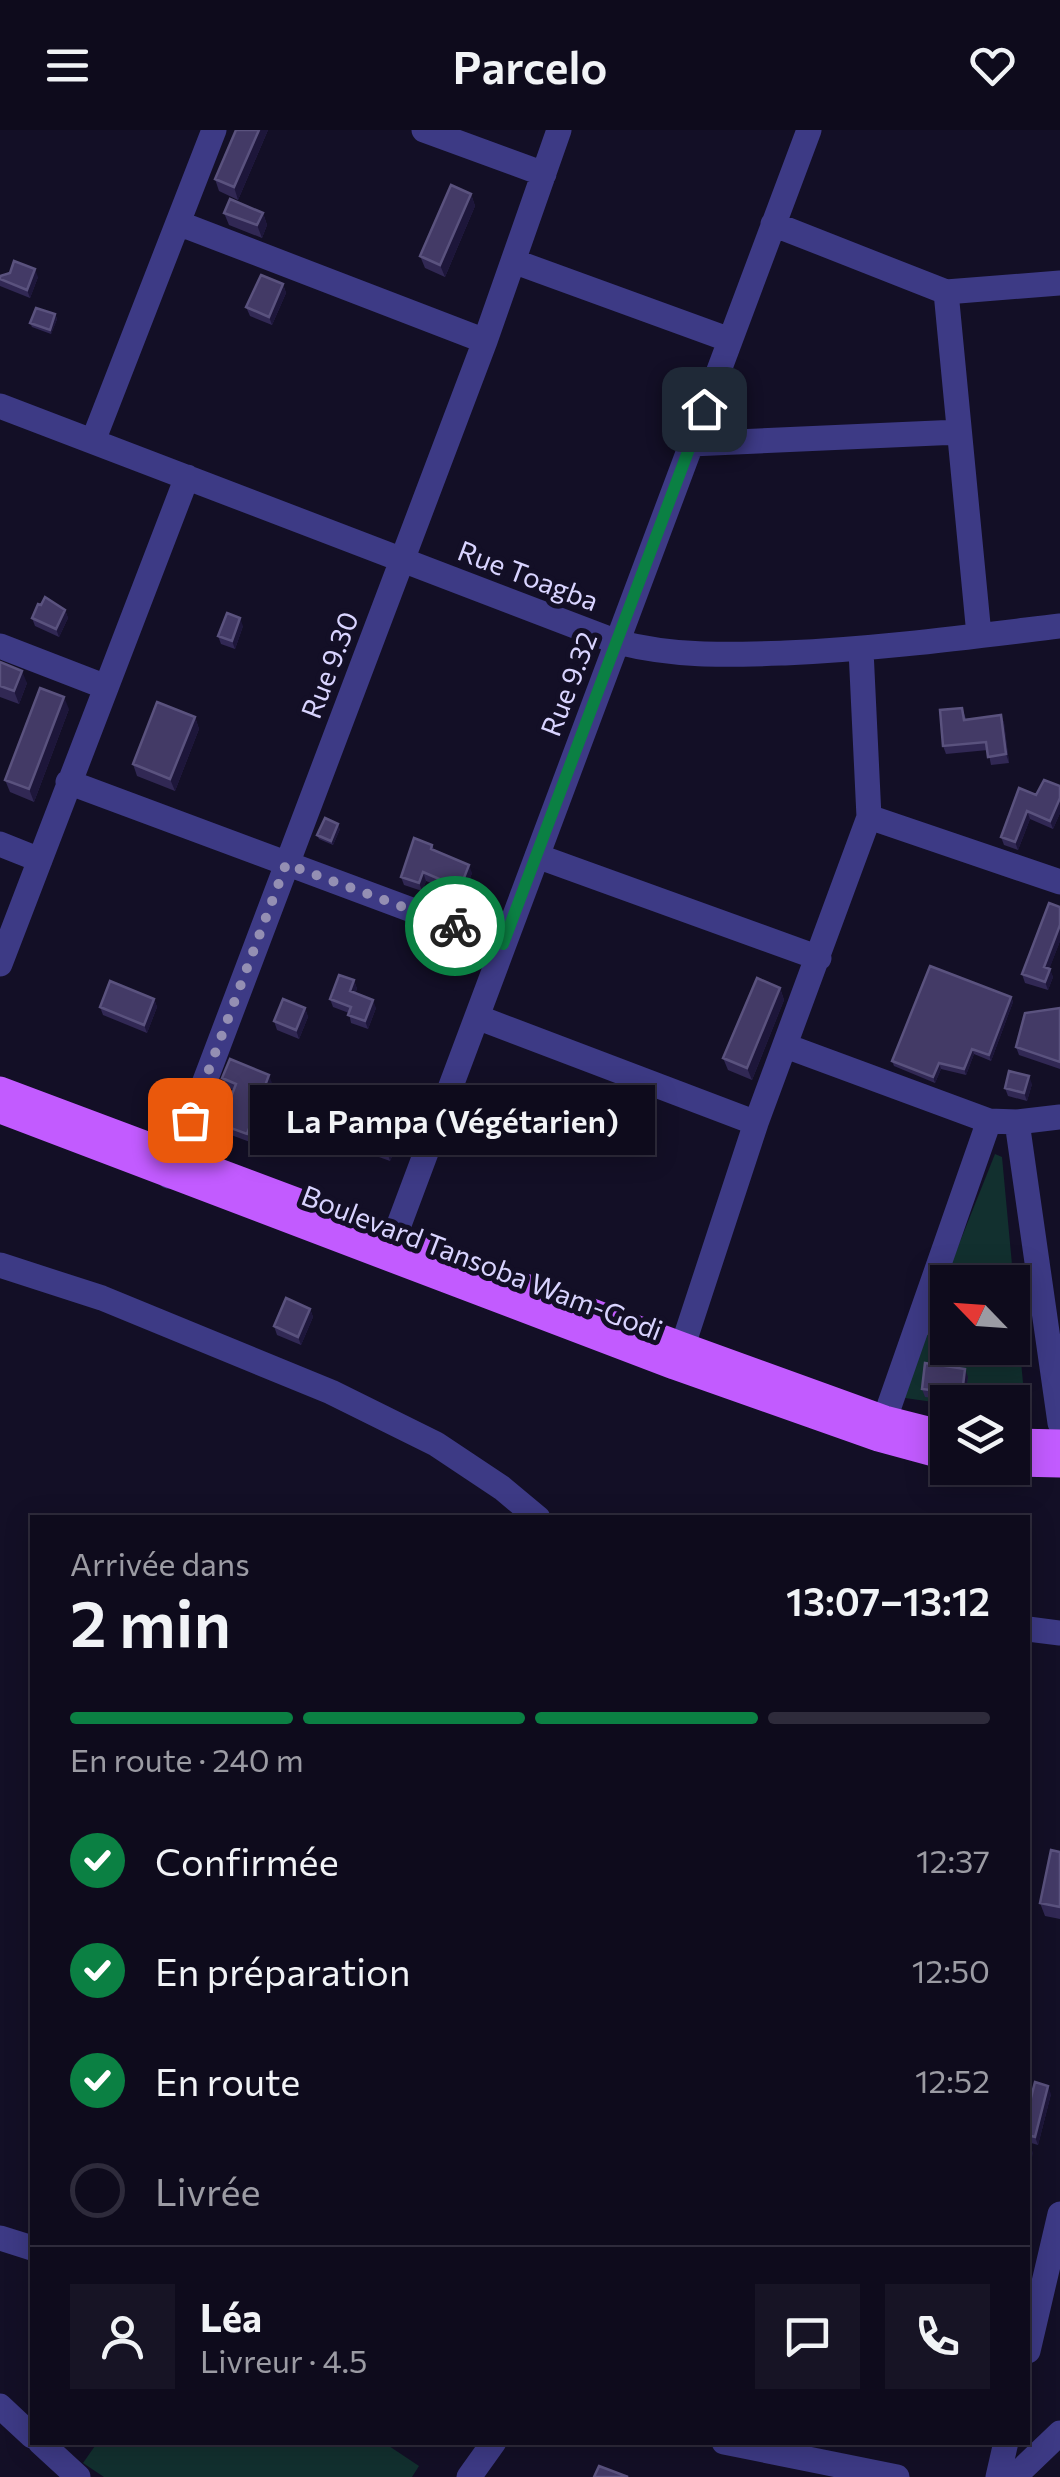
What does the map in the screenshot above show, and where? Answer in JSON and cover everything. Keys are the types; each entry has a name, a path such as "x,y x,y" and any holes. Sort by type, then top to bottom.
{"main road":[{"name":"Boulevard Tansoba Wam-Godi","path":"0,1090 173,1166 390,1248 674,1367 878,1439 930,1453"},
{"name":"Boulevard Tansoba Wam-Godi","path":"0,1112 173,1166"},
{"name":"Boulevard Tansoba Wam-Godi","path":"390,1248 682,1344 885,1418 930,1429"},
{"path":"1030,1441 1060,1442"},
{"path":"1030,1464 1060,1465"}],"street":[{"path":"424,130 544,174 559,130"},
{"name":"Rue 9.32","path":"390,1248 809,130"},
{"path":"93,441 178,222 206,132"},
{"name":"Rue 9.30","path":"173,1166 485,341 544,174"},
{"path":"178,222 485,341"},
{"path":"774,224 946,292 1060,284"},
{"path":"513,260 730,340"},
{"path":"946,292 979,636"},
{"name":"Rue Toagba","path":"0,406 617,642 655,652 698,656 860,650 1060,626"},
{"path":"692,444 959,432"},
{"path":"0,964 187,477"},
{"path":"0,646 106,687"},
{"path":"682,1344 756,1122 870,816 860,650"},
{"path":"68,782 503,944"},
{"path":"870,816 1060,882"},
{"path":"0,844 40,860"},
{"path":"537,856 819,958"},
{"path":"477,1016 756,1122"},
{"path":"786,1046 988,1121 1060,1117"},
{"path":"885,1418 988,1121"},
{"path":"1017,1122 1060,1423"},
{"path":"0,1265 102,1298 332,1392 436,1444 534,1515"},
{"path":"1030,1629 1060,1633"},
{"path":"1030,2343 1060,2214"},
{"path":"0,2238 30,2247"},
{"path":"0,2406 30,2434"},
{"path":"1014,2477 1060,2432"},
{"path":"43,2445 78,2477"},
{"path":"469,2477 492,2445"},
{"path":"739,2445 897,2477"},
{"path":"998,2477 1005,2445"}],"green space":[{"path":"995,1154 1002,1157 1012,1265 951,1265"},
{"path":"930,1317 930,1365 1021,1365 1023,1385 930,1385 930,1402 898,1397"},
{"path":"96,2445 388,2445 419,2466 412,2477 104,2477 83,2463"}],"building":[{"path":"236,130 259,130 234,187 215,179"},
{"path":"451,185 471,194 440,265 420,256"},
{"path":"230,199 263,213 257,225 224,213"},
{"path":"14,261 35,269 27,290 0,279 10,273"},
{"path":"261,275 283,284 269,317 246,307"},
{"path":"36,308 55,314 50,330 30,323"},
{"path":"45,597 65,610 56,629 32,618"},
{"path":"227,613 240,618 232,641 218,636"},
{"path":"0,662 22,671 14,691 0,686"},
{"path":"40,688 64,697 29,789 5,780"},
{"path":"157,702 195,717 170,779 133,764"},
{"path":"962,708 964,720 1001,715 1006,754 988,757 986,742 943,746 940,710"},
{"path":"1044,780 1060,786 1060,798 1050,821 1027,811 1015,842 1001,837 1019,788 1036,795"},
{"path":"325,818 338,824 331,841 317,835"},
{"path":"414,838 469,865 460,888 423,872 419,883 401,877"},
{"path":"1049,903 1060,907 1060,925 1044,967 1050,969 1045,982 1022,974"},
{"path":"930,966 1011,997 989,1055 972,1049 964,1069 939,1063 933,1077 892,1061"},
{"path":"339,975 354,980 350,991 373,1000 365,1021 348,1015 351,1007 330,999"},
{"path":"757,978 780,988 747,1068 723,1058"},
{"path":"110,981 154,999 144,1025 100,1007"},
{"path":"283,999 305,1008 296,1030 274,1021"},
{"path":"1060,1008 1060,1062 1016,1047 1025,1013"},
{"path":"230,1059 269,1075 247,1134 220,1124 208,1130 202,1118 211,1113 214,1105 226,1110 236,1084 222,1078"},
{"path":"1009,1071 1029,1076 1024,1093 1005,1088"},
{"path":"355,1092 396,1108 387,1133 396,1137 388,1155 352,1141 357,1127 344,1123"},
{"path":"286,1298 310,1309 298,1337 274,1326"},
{"path":"925,1363 965,1369 963,1385 930,1385 930,1390 922,1389"},
{"path":"1051,1850 1060,1852 1060,1907 1040,1903"},
{"path":"1035,2082 1048,2086 1035,2137 1030,2136 1030,2102"},
{"path":"599,2466 628,2477 594,2477"}],"way so far":[{"path":"190,1120 286,864 455,926"}],"place":[{"name":"La Pampa (Végétarien)","path":"190,1120"}],"route":[{"path":"455,926 503,944 704,409"}]}
